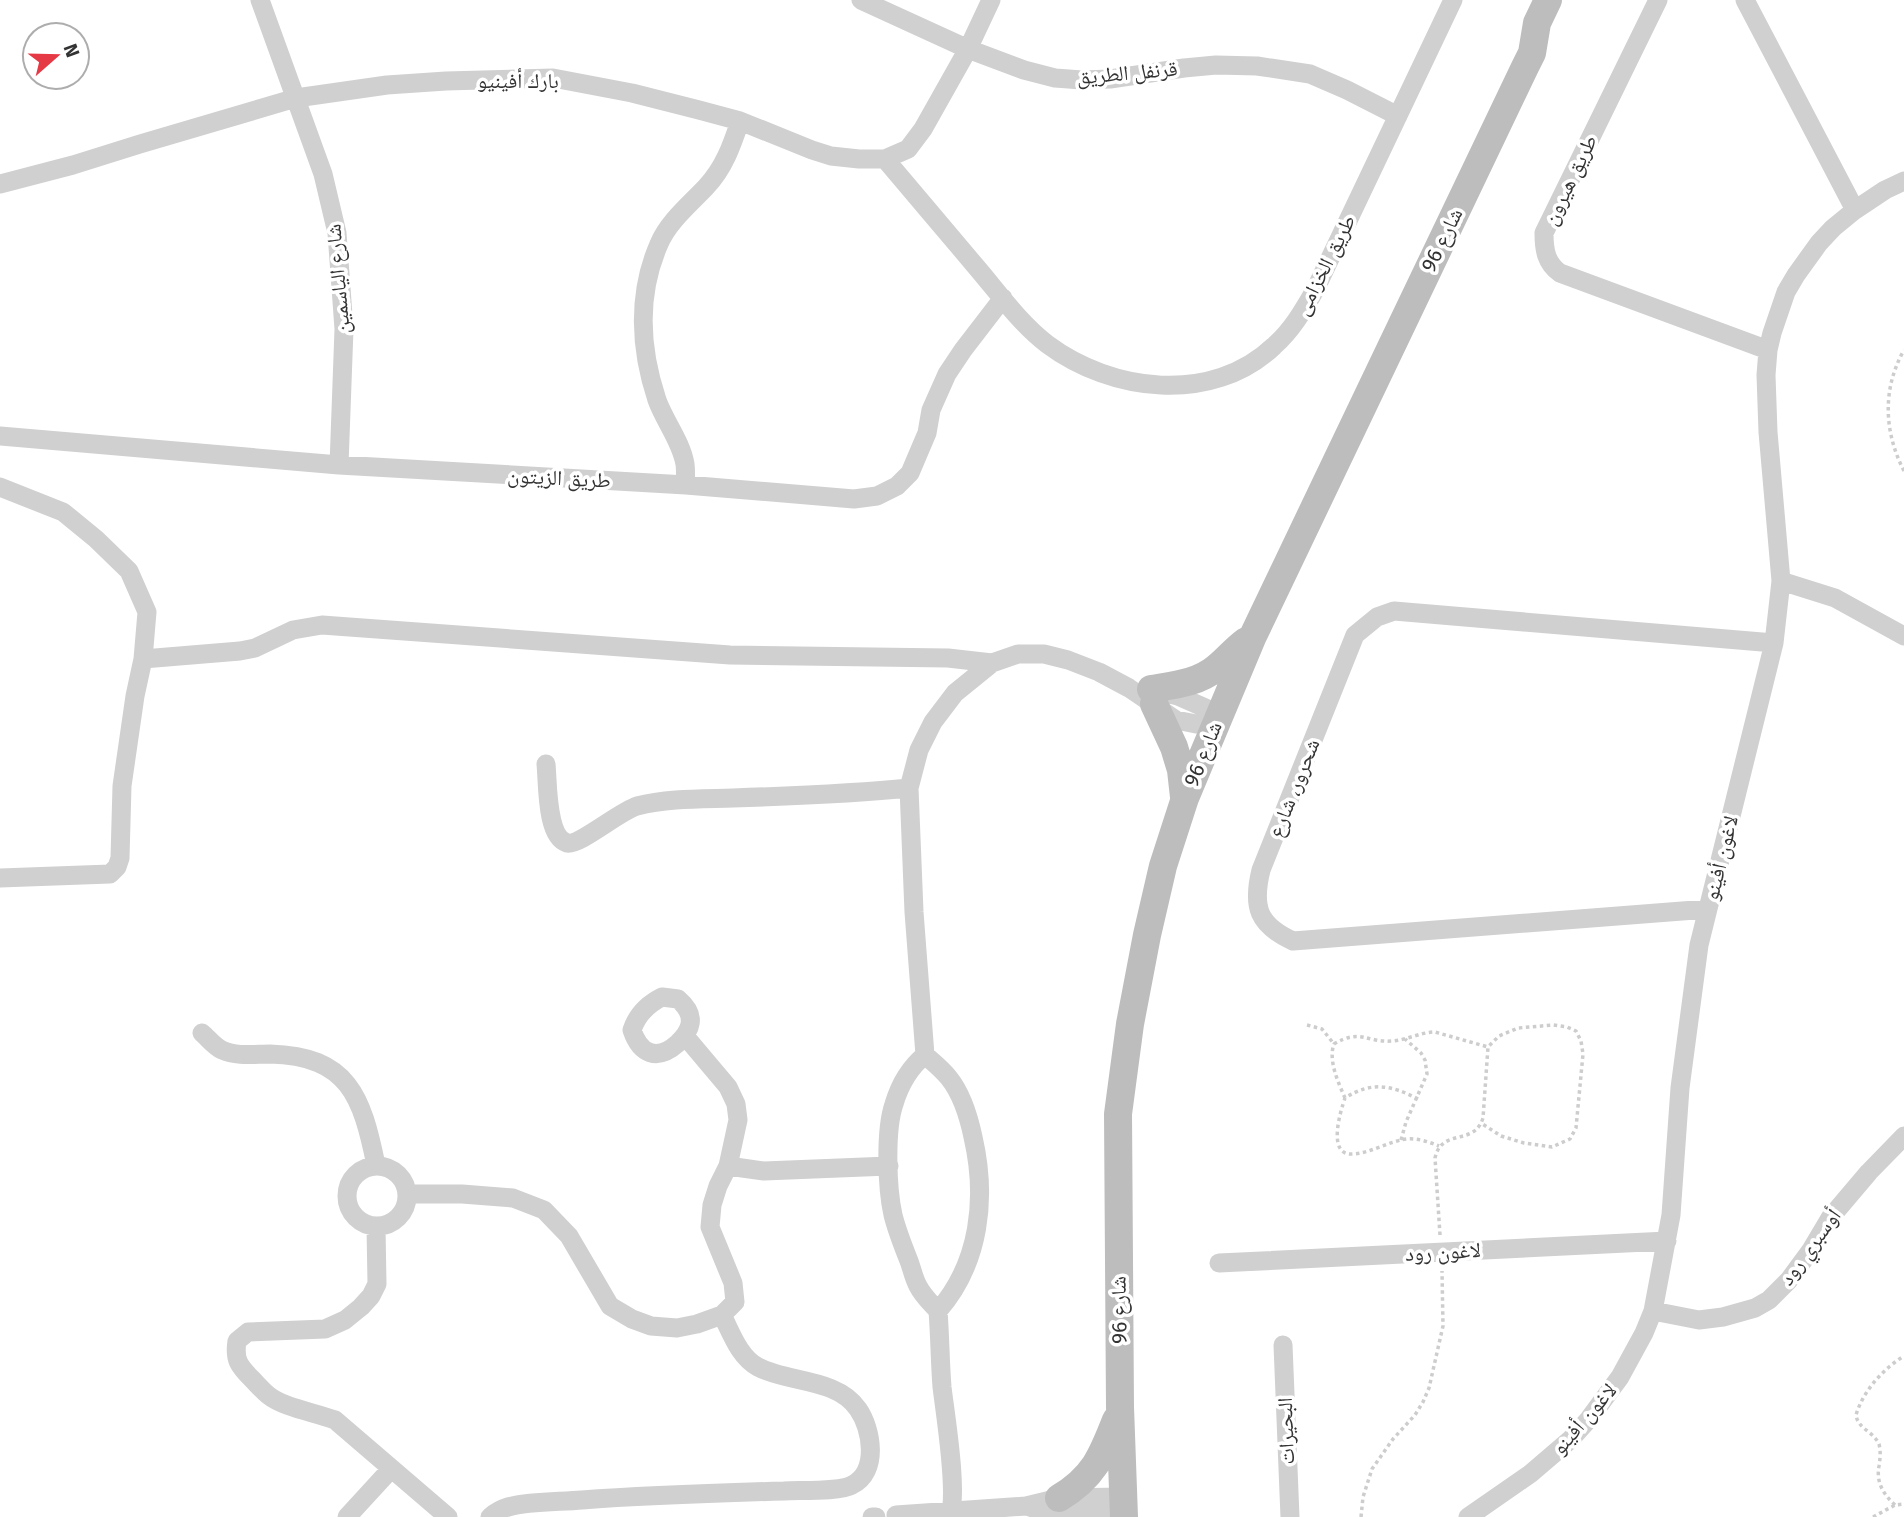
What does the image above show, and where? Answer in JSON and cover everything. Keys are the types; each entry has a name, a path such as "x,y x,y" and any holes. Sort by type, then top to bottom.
{"street":[{"name":"شارع الياسمين","path":"260,0 323,174 337,233 344,329 340,465"},
{"name":"قرنفل الطريق","path":"861,0 968,48 1024,70 1055,78 1082,80 1216,65 1257,66 1310,74 1398,116"},
{"path":"886,159 908,149 923,129 968,48 990,0"},
{"name":"طريق الخزامى","path":"886,159 1003,298 1032,331 1048,344 1073,360 1127,381 1175,386 1207,382 1238,371 1257,360 1273,348 1300,316 1315,290 1453,0"},
{"name":"شارع 96","path":"1124,1509 1120,1407 1118,1114 1130,1024 1163,866 1185,798 1252,638 1532,53 1537,23 1548,0"},
{"name":"شارع 96","path":"1532,53 1554,29 1567,0"},
{"name":"طريق هيرون","path":"1658,0 1544,233 1544,248 1548,261 1552,268 1560,273 1768,350"},
{"path":"1745,0 1855,210"},
{"name":"بارك أفينيو","path":"0,184 73,165 296,98 387,85 446,81 553,78 632,93 740,121 831,156 886,159"},
{"path":"686,485 685,464 680,446 658,402 648,366 642,320 644,296 659,241 720,169 730,152 740,121"},
{"name":"لاغون أفينو","path":"1468,1517 1530,1474 1580,1429 1620,1377 1653,1311 1671,1215 1680,1088 1699,944 1774,643 1781,581 1768,432 1768,350 1778,313 1796,275 1819,243 1855,210 1904,181"},
{"name":"طريق الزيتون","path":"0,436 340,465 686,485 854,499 877,496 897,486 910,473 927,433 931,410 947,374 1003,298"},
{"path":"0,487 62,512 96,539 129,571 147,612 143,659 122,786 120,858 117,867 110,874 0,878"},
{"path":"1781,581 1835,598 1904,636"},
{"name":"شحرور، شارع","path":"1708,909 1293,941 1274,932 1258,910 1256,891 1261,870 1355,635 1377,617 1394,611 1774,643"},
{"path":"143,659 240,652 293,630 322,625 730,655 948,658 992,663"},
{"path":"1145,694 1201,678 1252,638"},
{"path":"938,1311 952,1295 961,1278 974,1241 981,1201 979,1163 969,1116 950,1079 925,1055 914,912 909,788 919,750 933,722 955,693 992,663 1018,654 1044,654 1099,672 1145,694 1176,720 1196,724 1217,719"},
{"path":"1145,694 1174,747 1185,798"},
{"path":"546,764 551,823 559,839 569,844 576,843 612,818 635,807 672,800 866,793 909,788"},
{"path":"202,1033 221,1050 237,1055 273,1054 302,1057 320,1063 340,1075 355,1095 371,1138 376,1166"},
{"path":"407,1194 513,1198 544,1210 569,1236 610,1306 632,1319 651,1326 677,1328 722,1315 735,1302 733,1283 710,1227 712,1205 728,1166 738,1120 736,1104 728,1087 685,1036"},
{"path":"925,1055 913,1065 893,1106 888,1143 889,1166 893,1214 902,1242 918,1286 938,1311 942,1385 952,1476 950,1514"},
{"name":"أوسبري رود","path":"1653,1311 1699,1320 1755,1308 1769,1300 1789,1280 1830,1218 1904,1136"},
{"path":"376,1166 384,1166 397,1174 406,1187 407,1194 399,1217 384,1226 376,1227 359,1221 352,1214 346,1196 347,1186 359,1171 376,1166"},
{"path":"728,1166 764,1171 889,1166"},
{"path":"376,1227 377,1284 361,1307 345,1320 325,1329 248,1332 237,1341 235,1353 241,1368 269,1396 287,1405 335,1420 449,1517"},
{"name":"لاغون رود","path":"1219,1263 1667,1241"},
{"path":"490,1517 509,1506 528,1504 845,1488 853,1485 862,1477 869,1464 871,1445 867,1427 858,1409 845,1395 831,1388 757,1366 740,1350 722,1315"},
{"name":"البحيرات","path":"1283,1345 1290,1517"},
{"path":"1056,1510 1102,1457 1120,1407"},
{"path":"347,1517 391,1469"},
{"path":"896,1515 950,1514 1026,1506 1093,1516 1124,1509"}],"path":[{"path":"1904,350 1890,385 1887,406 1889,431 1896,456 1904,471"},
{"path":"1307,1025 1322,1028 1334,1044"},
{"path":"1361,1517 1363,1497 1373,1469 1423,1402 1429,1388 1443,1326 1435,1158 1439,1146 1474,1132 1481,1123 1488,1047 1499,1036 1518,1028 1561,1025 1576,1031 1583,1054 1576,1128 1570,1139 1552,1147 1524,1143 1501,1136 1481,1123"},
{"path":"1439,1146 1416,1139 1401,1140 1352,1154 1342,1150 1338,1144 1337,1132 1345,1098 1332,1060 1334,1044 1343,1038 1356,1035 1384,1041 1435,1032 1488,1047"},
{"path":"1401,1140 1427,1074 1421,1053 1405,1039"},
{"path":"1345,1098 1363,1089 1385,1086 1418,1099"},
{"path":"1895,1504 1882,1490 1879,1480 1881,1455 1878,1442 1859,1425 1856,1415 1880,1376 1904,1356"},
{"path":"1873,1517 1895,1504 1904,1504"}]}
